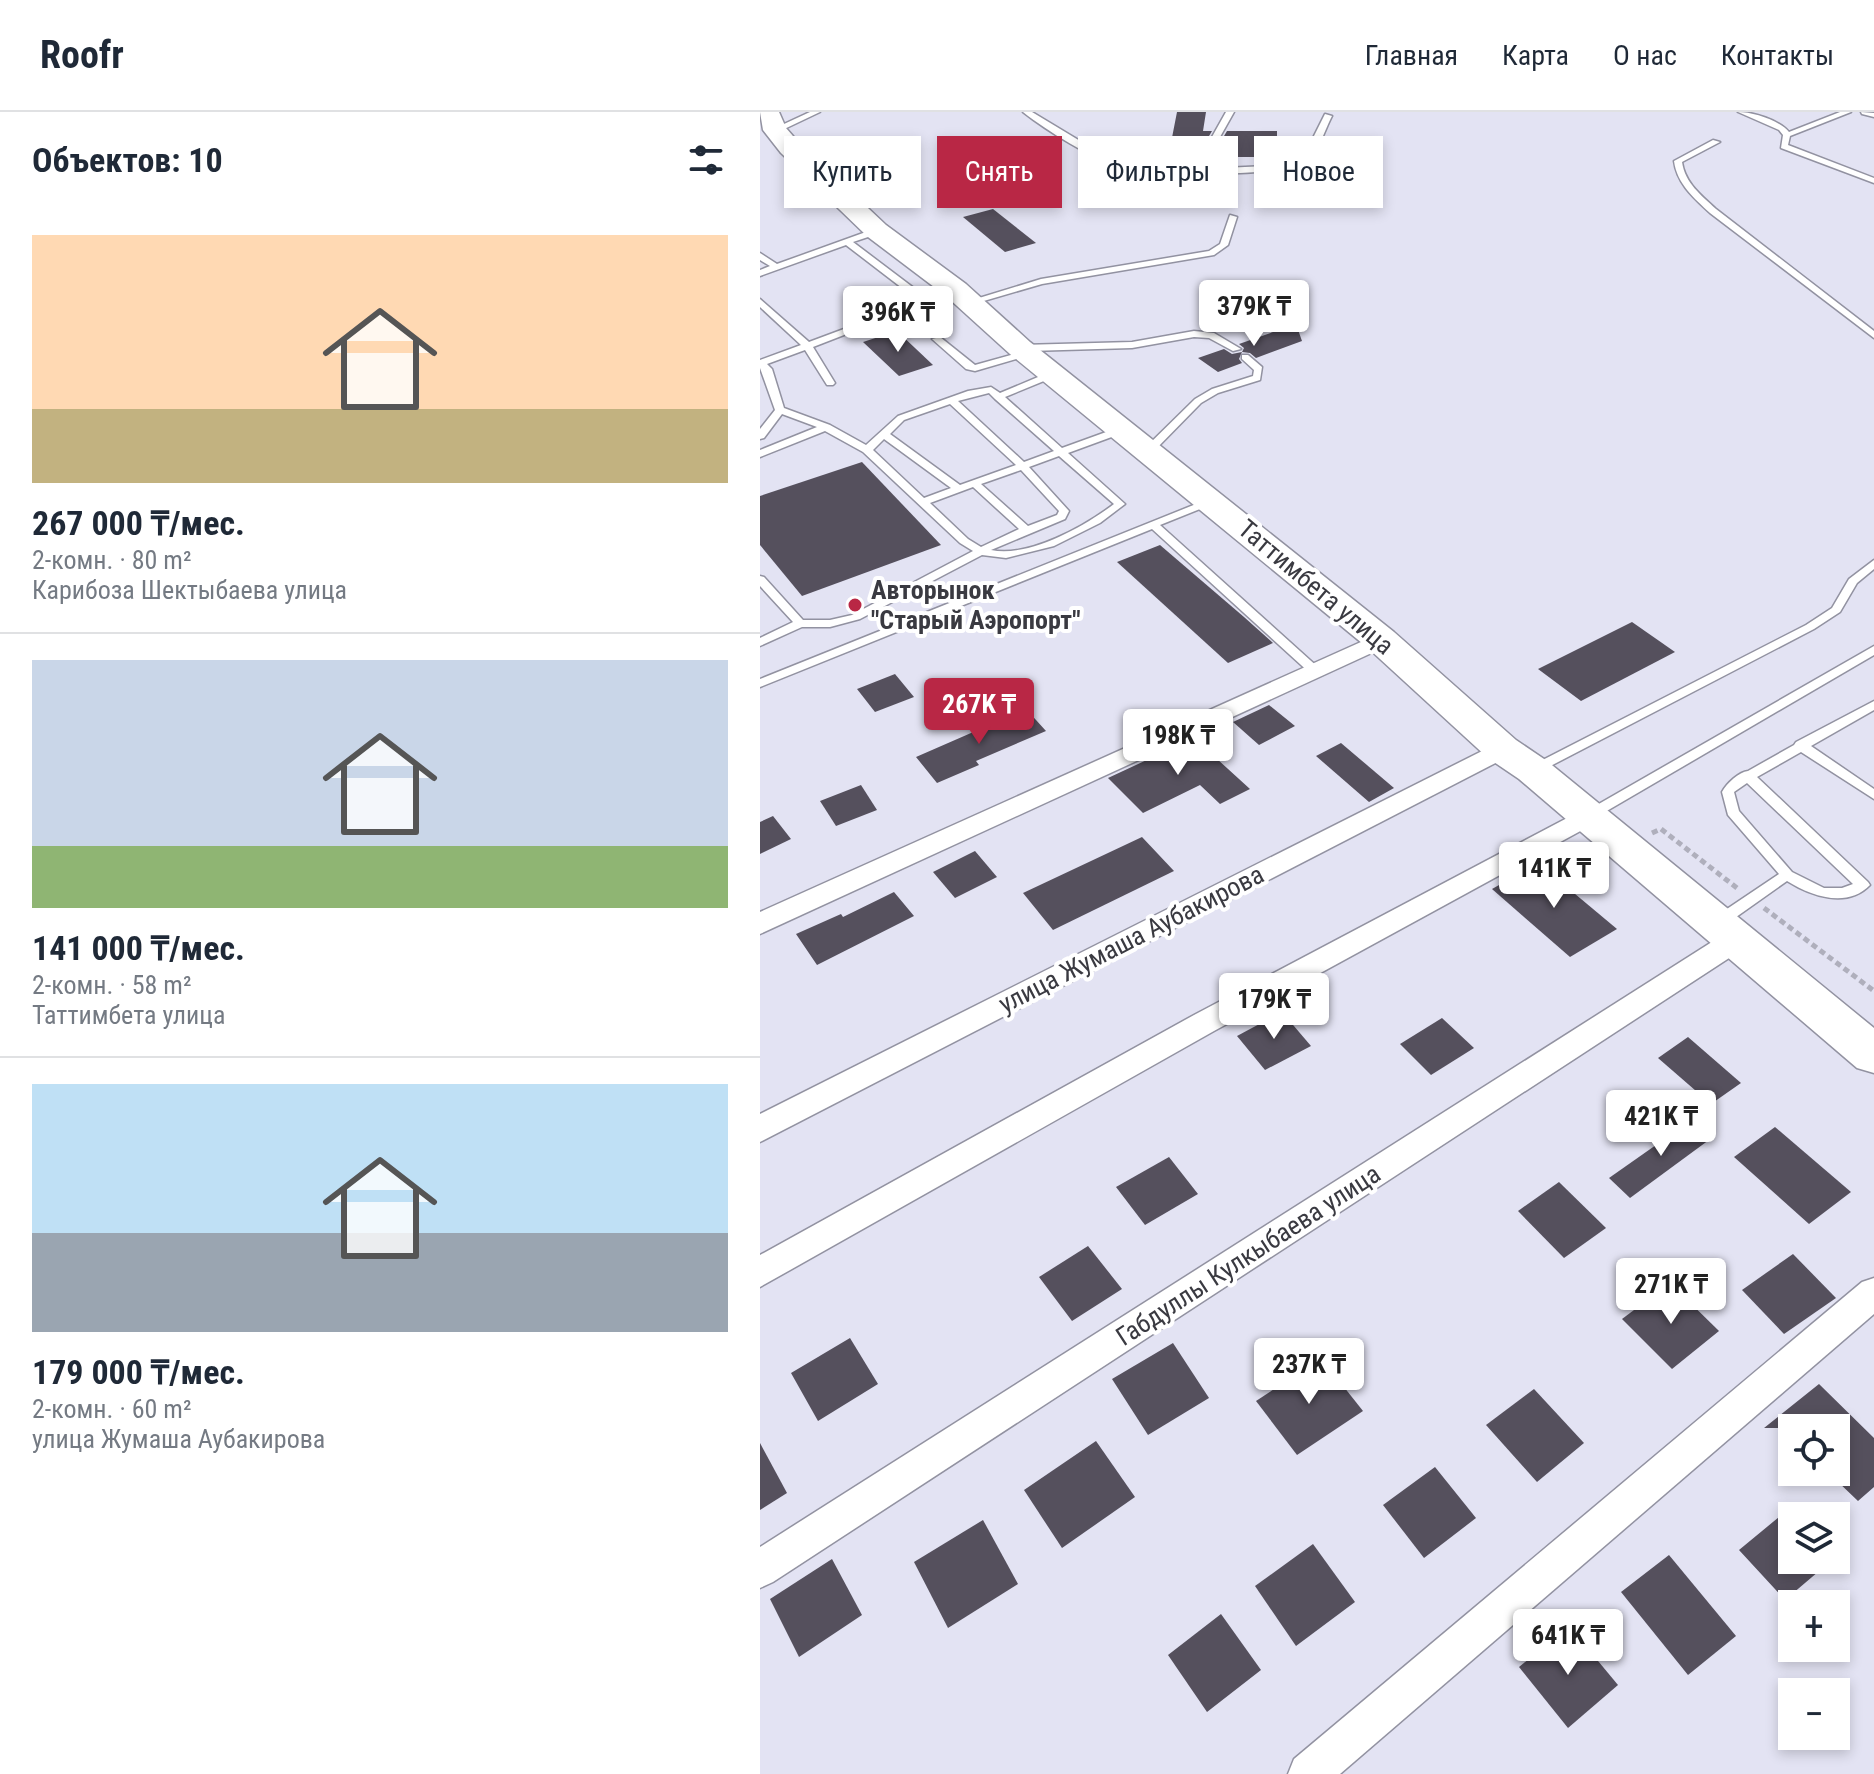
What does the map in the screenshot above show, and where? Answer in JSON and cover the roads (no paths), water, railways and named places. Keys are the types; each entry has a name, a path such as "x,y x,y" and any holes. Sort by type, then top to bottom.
{"main road":[{"name":"Таттимбета улица","path":"771,121 862,236 1033,358 1136,440 1381,640 1502,749 1533,770 1874,1055"}],"street":[{"path":"760,924 1381,640"},
{"name":"улица Жумаша Аубакирова","path":"760,1129 1502,749"},
{"path":"760,1272 1204,1023 1588,816"},
{"name":"Габдуллы Кулкыбаева улица","path":"760,1569 1726,932"},
{"path":"1309,1774 1874,1293"}],"lane":[{"path":"771,121 816,112"},
{"path":"1027,112 1078,143"},
{"path":"1217,136 1230,112"},
{"path":"1742,112 1782,128 1787,135"},
{"path":"1787,135 1847,112"},
{"path":"1865,112 1874,115"},
{"path":"1238,170 1290,167 1306,159 1328,116"},
{"path":"1787,135 1784,146 1874,181"},
{"path":"1716,142 1678,161 1678,171 1690,189 1713,211 1874,335"},
{"path":"760,364 950,298 1211,253 1224,245 1233,217"},
{"path":"760,273 862,236"},
{"path":"760,256 775,266"},
{"path":"760,302 807,346 830,383"},
{"path":"937,339 969,367 975,368 1194,334 1211,335 1236,349"},
{"path":"925,501 1063,451 1136,440 1215,391 1257,378 1259,369 1245,357"},
{"path":"998,397 1033,358"},
{"path":"760,364 767,369 780,410"},
{"path":"780,410 826,427 867,450 925,501 964,541 981,551 1001,556 1023,553 1108,515 1120,504 991,390 901,418 867,450"},
{"path":"760,642 800,623 830,624 856,617 981,551 1065,514 1023,466 951,400"},
{"path":"762,432 780,410"},
{"path":"760,454 826,427"},
{"path":"885,435 959,489"},
{"path":"974,483 1026,530"},
{"path":"760,683 1211,501"},
{"path":"1155,526 1316,672"},
{"path":"1533,770 1810,627 1836,610 1853,581 1874,563"},
{"path":"760,579 800,623"},
{"path":"856,617 870,639"},
{"path":"1588,816 1874,650"},
{"path":"1747,775 1863,885 1844,895 1815,892 1787,875 1733,812 1728,792 1747,775 1874,705"},
{"path":"1800,745 1874,795"},
{"path":"1726,932 1787,875"}],"place":[{"name":"Авторынок \"Старый Аэропорт\"","path":"855,605"}]}
